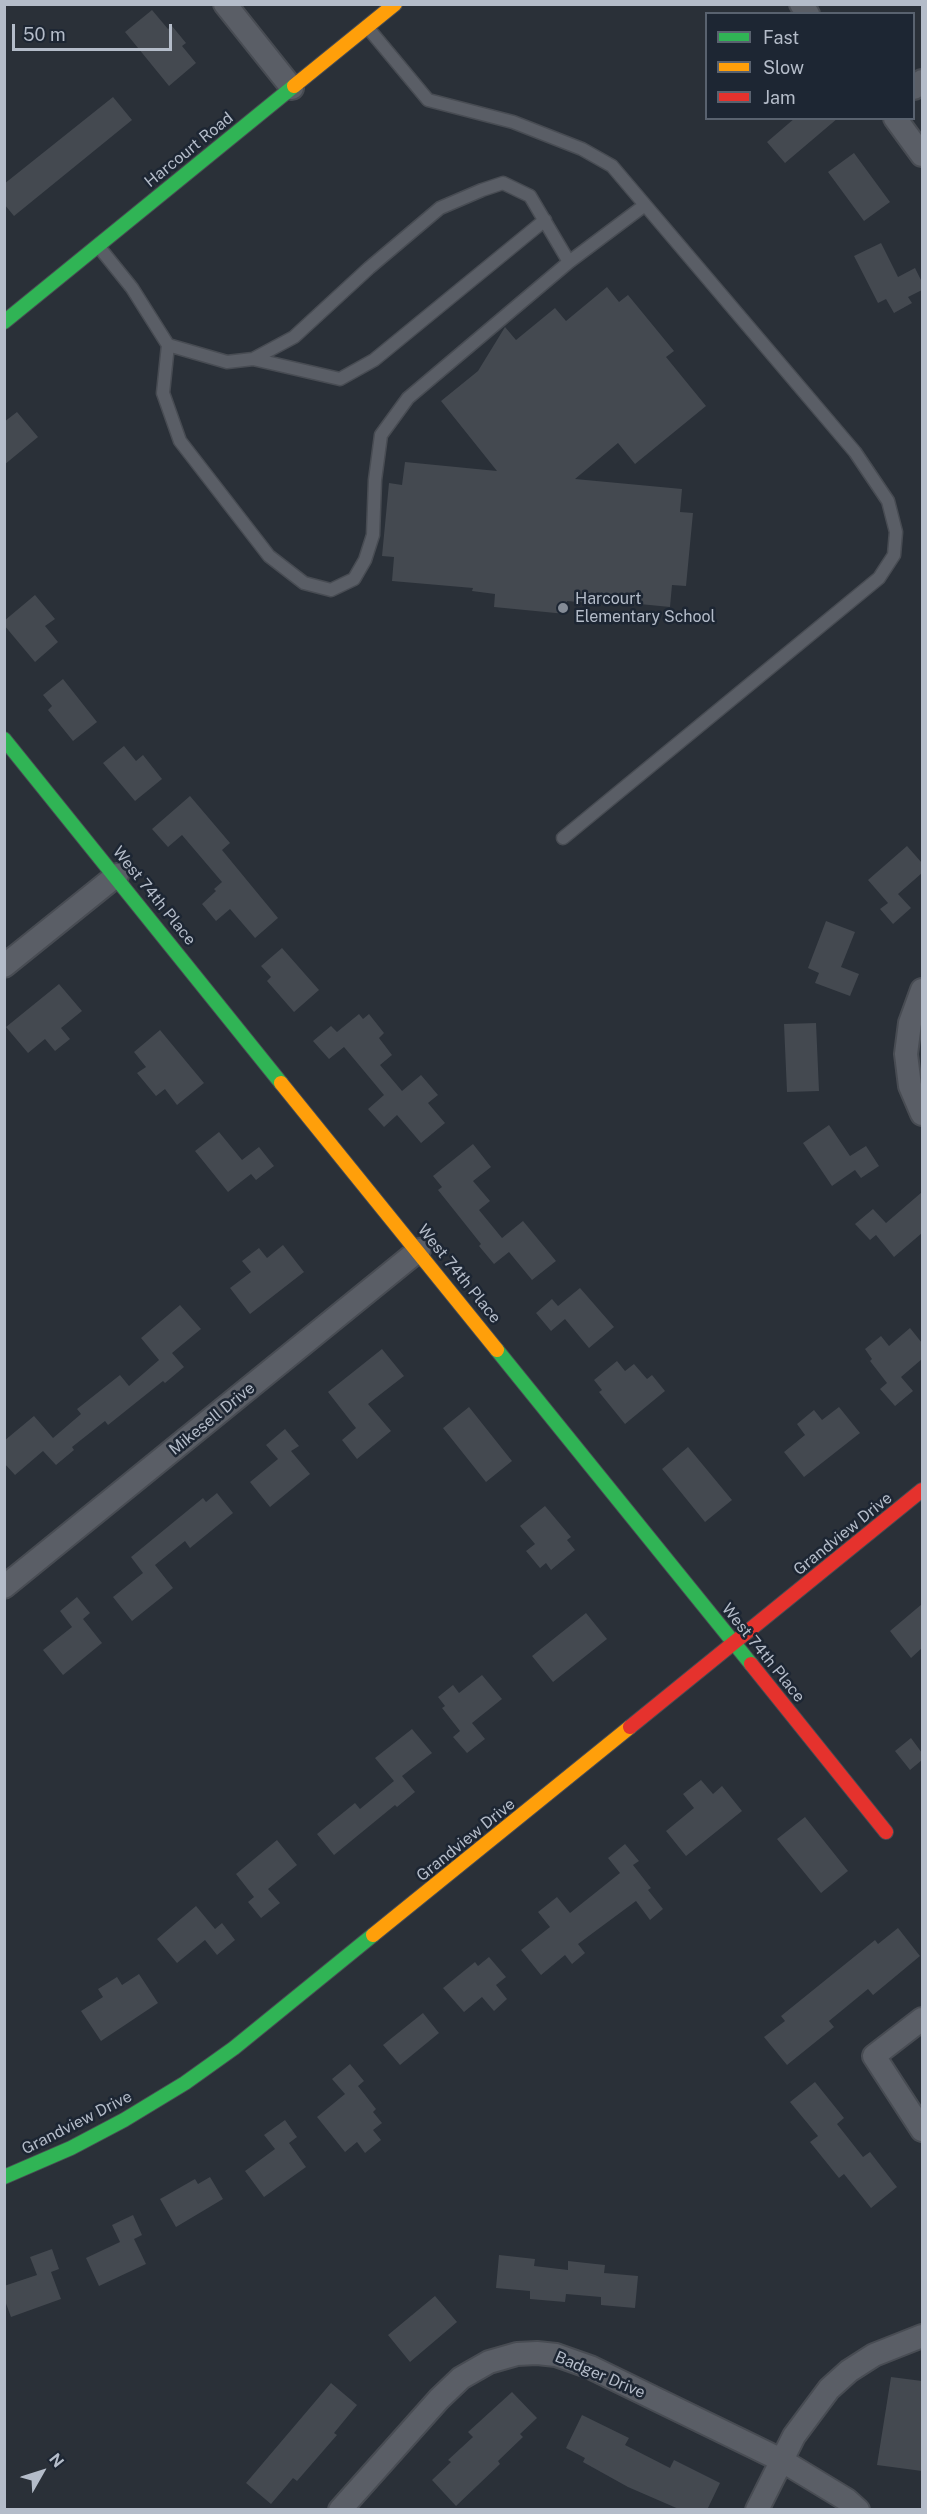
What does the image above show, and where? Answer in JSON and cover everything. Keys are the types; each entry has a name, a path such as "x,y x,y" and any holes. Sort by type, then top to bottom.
{"street":[{"path":"225,4 292,88"},
{"name":"Harcourt Road","path":"4,322 395,4"},
{"path":"896,120 922,155"},
{"name":"West 74th Place","path":"4,739 117,875 886,1832"},
{"path":"4,966 117,875"},
{"path":"922,990 910,1023 906,1054 910,1086 922,1114"},
{"name":"Mikesell Drive","path":"4,1587 419,1250"},
{"name":"Grandview Drive","path":"4,2177 71,2148 124,2120 218,2060 922,1490"},
{"path":"922,2019 874,2056 922,2130"},
{"path":"757,2510 781,2460 818,2402 839,2378 874,2355 922,2336"},
{"name":"Badger Drive","path":"340,2510 454,2385 470,2372 489,2362 518,2354 548,2353 590,2367 781,2460 847,2500 858,2510"}],"lane":[{"path":"367,27 428,100 513,122 582,149 612,166 855,452 888,501 896,532 894,555 879,578 563,838"},
{"path":"254,359 294,337 369,268 440,208 503,183 530,196 569,262"},
{"path":"98,246 132,288 168,345 163,393 180,441 269,556 304,583 331,590 354,579 365,560 373,535 375,480 381,435 408,398 569,262 645,205"},
{"path":"168,345 227,362 254,359 340,379 374,360 545,220"}],"building":[{"path":"152,10 168,29 172,26 186,43 182,46 196,63 169,86 125,32"},
{"path":"113,97 132,120 14,216 4,204 4,184"},
{"path":"793,120 836,120 785,163 767,142"},
{"path":"854,153 890,202 864,221 828,172"},
{"path":"881,243 898,277 915,268 922,282 922,290 908,297 912,303 894,313 886,299 878,303 854,256"},
{"path":"607,287 619,302 628,295 674,351 666,357 706,406 635,464 618,443 575,479 682,489 680,512 693,513 686,586 672,585 670,607 589,599 589,603 567,601 566,614 494,607 495,594 472,591 473,588 392,581 394,557 382,556 389,483 402,485 405,462 497,471 441,401 478,371 505,327 516,340 555,308 566,321"},
{"path":"17,412 38,437 4,465 4,422"},
{"path":"35,595 55,619 45,626 58,642 35,662 4,625 4,621"},
{"path":"63,679 97,722 73,741 48,710 52,706 43,695"},
{"path":"124,746 136,761 143,755 162,779 135,801 103,763"},
{"path":"190,796 230,843 222,850 278,918 255,938 230,909 216,921 202,904 222,882 182,835 168,847 152,829"},
{"path":"907,846 922,863 922,873 898,894 911,908 893,924 880,909 888,903 868,880"},
{"path":"826,921 855,932 841,967 859,974 850,996 815,983 819,973 808,968"},
{"path":"282,948 319,990 294,1012 267,981 271,977 261,966"},
{"path":"59,984 82,1011 61,1028 70,1039 55,1051 45,1039 28,1053 6,1027"},
{"path":"359,1014 363,1019 369,1014 384,1033 379,1038 392,1055 380,1065 402,1091 421,1075 438,1095 428,1103 445,1123 421,1143 397,1115 384,1127 368,1109 384,1095 344,1047 329,1059 313,1041 331,1026 337,1032"},
{"path":"816,1023 819,1091 787,1092 784,1024"},
{"path":"160,1030 204,1083 177,1105 165,1089 156,1096 137,1073 146,1067 134,1052"},
{"path":"829,1125 850,1156 866,1146 879,1166 861,1178 855,1170 832,1186 803,1143"},
{"path":"219,1132 242,1160 259,1147 274,1166 256,1180 251,1174 228,1192 195,1151"},
{"path":"473,1144 491,1167 473,1181 490,1201 479,1210 502,1238 523,1221 556,1261 532,1280 509,1252 494,1264 438,1190 442,1187 433,1176"},
{"path":"922,1192 922,1233 894,1257 876,1235 870,1240 855,1224 873,1209 886,1223"},
{"path":"283,1245 304,1272 250,1314 230,1288 251,1272 242,1261 259,1248 267,1258"},
{"path":"580,1288 614,1327 589,1348 565,1319 551,1331 536,1313 552,1299 558,1306"},
{"path":"180,1305 201,1329 172,1353 184,1367 108,1425 105,1421 72,1447 74,1450 56,1465 43,1451 15,1475 4,1463 4,1441 34,1416 53,1438 81,1414 77,1409 120,1375 129,1386 159,1360 141,1338"},
{"path":"910,1328 922,1343 922,1359 901,1377 913,1391 895,1406 880,1389 887,1383 870,1361 872,1359 865,1349 881,1336 889,1346"},
{"path":"382,1349 404,1376 368,1404 391,1431 357,1459 342,1440 356,1428 328,1392"},
{"path":"617,1361 625,1371 634,1364 647,1379 652,1375 665,1391 625,1424 599,1392 602,1390 594,1380"},
{"path":"469,1407 512,1461 486,1482 443,1428"},
{"path":"839,1407 860,1433 804,1477 784,1452 805,1435 797,1424 814,1410 822,1420"},
{"path":"285,1429 299,1446 291,1451 310,1474 270,1507 250,1482 278,1459 266,1445"},
{"path":"688,1447 732,1500 705,1522 662,1469"},
{"path":"217,1493 233,1513 190,1548 185,1541 155,1565 173,1588 132,1621 113,1597 143,1573 131,1557 203,1498 206,1502"},
{"path":"545,1506 571,1537 567,1540 575,1550 551,1570 546,1563 540,1568 526,1551 535,1544 520,1526"},
{"path":"77,1597 90,1613 83,1619 102,1643 63,1675 43,1650 72,1627 60,1611"},
{"path":"922,1604 922,1648 911,1658 890,1631"},
{"path":"586,1613 607,1639 553,1682 532,1656"},
{"path":"482,1675 502,1699 472,1723 485,1739 467,1753 453,1737 460,1731 442,1708 445,1706 438,1697 453,1685 459,1693"},
{"path":"412,1729 432,1753 402,1776 415,1792 397,1807 395,1805 334,1855 317,1834 355,1803 360,1809 394,1781 375,1758"},
{"path":"911,1738 922,1753 922,1760 910,1770 895,1751"},
{"path":"701,1780 713,1794 722,1786 742,1811 686,1856 666,1831 694,1808 683,1794"},
{"path":"805,1817 848,1871 821,1893 777,1839"},
{"path":"277,1840 297,1865 268,1889 280,1903 261,1918 248,1902 254,1897 236,1874"},
{"path":"625,1844 639,1861 633,1865 651,1888 648,1890 663,1909 650,1920 636,1901 578,1944 585,1953 572,1964 565,1955 541,1975 521,1950 550,1927 538,1912 557,1897 570,1913 620,1873 608,1858"},
{"path":"196,1906 215,1929 222,1923 235,1940 217,1955 205,1940 177,1963 157,1939"},
{"path":"898,1928 920,1956 873,1995 868,1989 829,2021 834,2027 787,2065 764,2037 785,2021 781,2016 875,1940 878,1944"},
{"path":"489,1957 506,1977 496,1985 507,1999 494,2011 482,1997 464,2012 443,1988 475,1962 478,1966"},
{"path":"139,1974 158,2003 101,2041 81,2011 103,1997 98,1989 117,1977 122,1985"},
{"path":"423,2013 439,2033 400,2065 383,2045"},
{"path":"350,2064 364,2081 358,2086 376,2109 373,2112 382,2123 373,2130 381,2140 365,2153 357,2142 345,2152 317,2117 345,2094 332,2079"},
{"path":"815,2082 844,2118 837,2124 863,2157 870,2152 897,2187 871,2208 844,2174 839,2178 810,2142 818,2136 790,2102"},
{"path":"285,2120 297,2137 289,2143 306,2167 264,2197 245,2171 275,2149 264,2135"},
{"path":"210,2177 223,2199 176,2227 160,2199 195,2179 198,2184"},
{"path":"133,2215 142,2235 134,2239 146,2264 99,2286 86,2258 120,2242 112,2225"},
{"path":"52,2249 59,2269 51,2272 61,2299 11,2317 4,2298 4,2286 37,2275 30,2257"},
{"path":"499,2255 535,2259 534,2266 568,2270 568,2261 605,2265 604,2273 638,2276 635,2308 601,2305 601,2297 566,2294 565,2302 530,2299 530,2291 496,2288"},
{"path":"435,2296 457,2322 410,2362 388,2335"},
{"path":"891,2377 922,2381 922,2471 877,2465"},
{"path":"331,2383 357,2405 334,2433 337,2435 297,2481 293,2478 271,2504 246,2483"},
{"path":"512,2392 537,2418 520,2434 523,2437 498,2461 500,2464 456,2506 432,2480 451,2462 448,2460 473,2437 468,2432"},
{"path":"582,2415 629,2438 625,2445 670,2468 674,2460 720,2483 707,2510 681,2510 628,2487 583,2462 585,2458 566,2448"}],"traffic: fast":[{"path":"4,322 294,86"},
{"path":"4,739 281,1083"},
{"path":"497,1350 751,1664"},
{"path":"4,2177 71,2148 124,2120 185,2083 234,2048 373,1935"}],"traffic: slow":[{"path":"294,86 395,4"},
{"path":"281,1083 497,1350"},
{"path":"373,1935 630,1727"}],"traffic: jam":[{"path":"630,1727 922,1490"},
{"path":"751,1664 886,1832"}],"place":[{"name":"Harcourt Elementary School","path":"563,608"}]}
